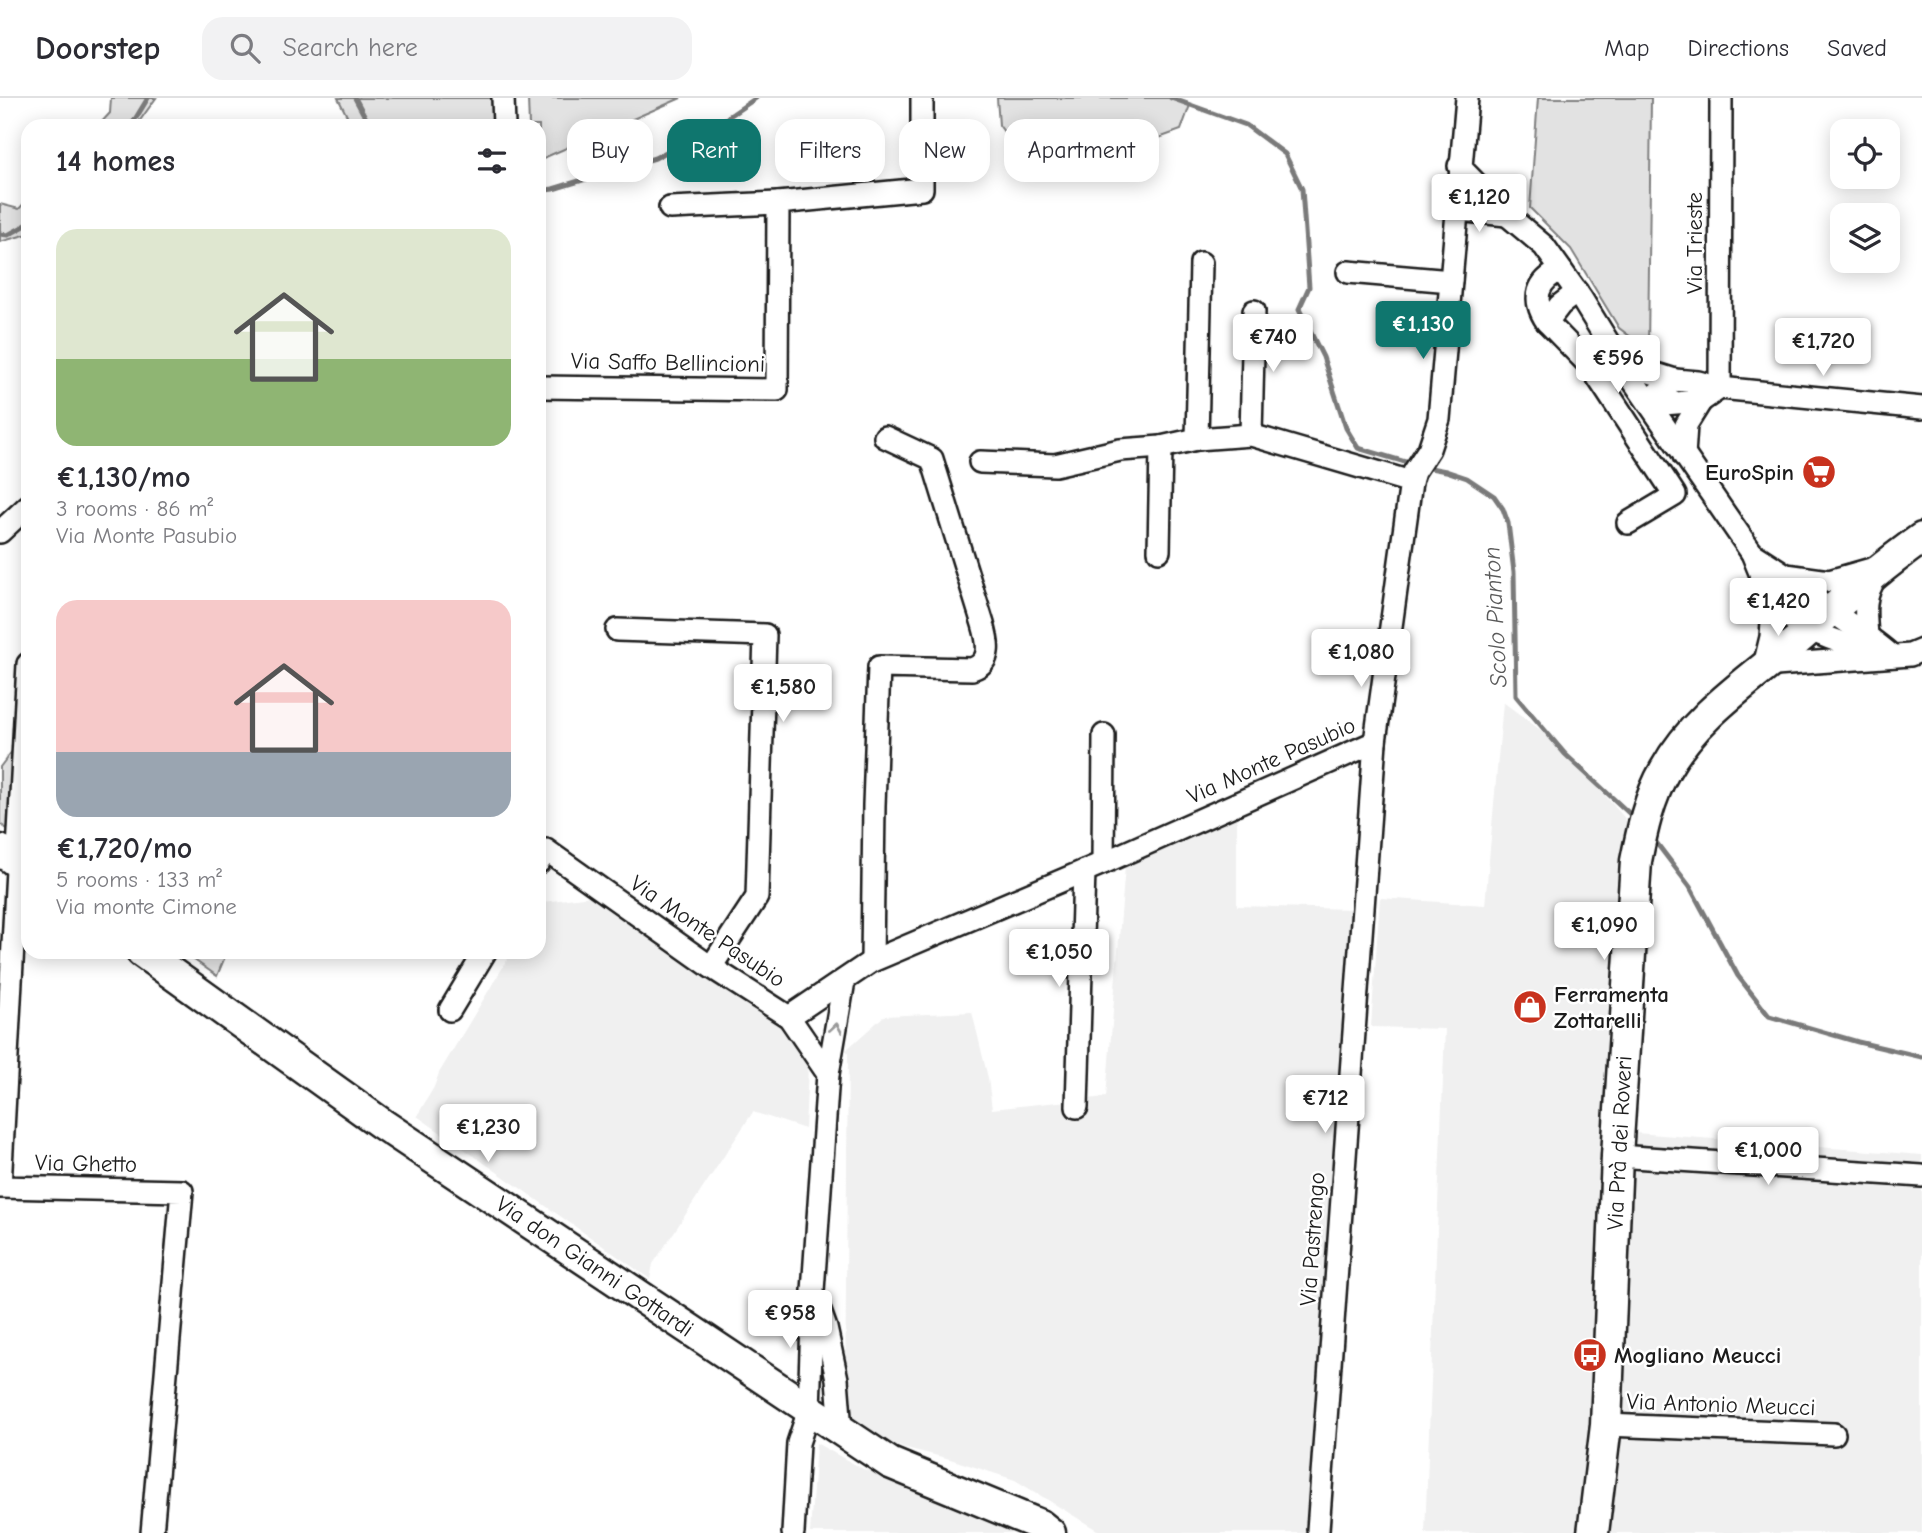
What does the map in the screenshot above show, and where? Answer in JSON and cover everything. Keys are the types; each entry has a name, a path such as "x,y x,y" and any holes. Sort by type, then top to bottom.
{"main road":[{"name":"Via Prà dei Roveri","path":"1593,1533 1606,1425 1617,1156 1635,872 1643,827 1665,770 1679,749 1710,714 1883,566 1922,538"},
{"name":"Via don Gianni Gottardi","path":"152,959 382,1124 890,1463 1040,1525 1050,1533"}],"street":[{"path":"503,98 504,119"},
{"path":"670,208 778,203 922,189 922,98"},
{"name":"Via Monte Pasubio","path":"789,1017 872,961 1375,743 1413,477 1429,449 1439,419 1467,98"},
{"name":"Via Trieste","path":"1720,388 1721,98"},
{"path":"1459,166 1507,215 1539,242 1561,270 1621,363 1752,553 1773,605 1771,637 1764,666 1910,655 1922,650"},
{"name":"Via Saffo Bellincioni","path":"546,387 776,390 778,203"},
{"path":"1456,210 1507,215"},
{"path":"1539,242 1540,312 1591,367 1675,495 1628,523"},
{"path":"1197,439 1201,263"},
{"path":"1539,289 1548,276 1561,270"},
{"path":"1348,272 1451,281"},
{"path":"1549,319 1560,305 1577,292"},
{"path":"1549,319 1564,311 1589,312"},
{"path":"1251,435 1254,312"},
{"path":"1621,363 1675,380 1720,388 1922,408"},
{"path":"1651,405 1656,394 1675,380"},
{"path":"1684,456 1686,425 1701,401 1720,388"},
{"path":"1651,405 1701,401"},
{"path":"980,462 1055,465 1120,450 1161,447 1197,439 1251,435 1413,477"},
{"path":"872,961 879,667 972,669 986,658 988,645 932,459 885,437"},
{"path":"1159,551 1161,447"},
{"path":"0,532 21,512"},
{"path":"1752,553 1786,575 1819,620 1845,645 1892,656"},
{"path":"1786,575 1829,581 1883,566"},
{"path":"1867,635 1867,589 1883,566"},
{"path":"1773,605 1792,622 1819,620 1867,635 1892,656"},
{"path":"617,630 765,635 757,897 711,967"},
{"path":"1077,1107 1104,735"},
{"name":"Via Pastrengo","path":"1318,1530 1375,743"},
{"name":"Via Ghetto","path":"21,770 0,1187 182,1191 152,1533"},
{"name":"Via Monte Pasubio","path":"546,853 789,1017 828,1074"},
{"path":"450,1010 481,959"},
{"path":"793,1533 798,1443 809,1410 813,1291 828,1074 844,981"},
{"path":"1617,1156 1922,1176"},
{"path":"813,1291 826,1328 837,1379 841,1430"},
{"name":"Via Antonio Meucci","path":"1606,1425 1833,1434"}],"shaded area":[{"path":"111,98 156,98 141,119 104,119 110,113"},
{"path":"338,98 502,98 503,119 348,119"},
{"path":"528,98 681,98 633,119 567,119 567,148 546,157 546,119 529,119"},
{"path":"997,98 1171,98 1190,105 1181,130 1159,138 1159,119 1004,119 1004,132 999,125"},
{"path":"1538,98 1651,98 1648,350 1619,328 1571,249 1530,208"},
{"path":"0,204 19,209 21,207 21,236 0,242"},
{"path":"1503,702 1562,746 1629,823 1610,1131 1922,1155 1922,1533 1425,1533 1445,1029 1371,1027 1380,898 1485,905"},
{"path":"21,739 21,838 0,824 0,767"},
{"path":"1237,806 1237,906 1353,909 1310,1533 1102,1533 1015,1480 950,1459 886,1443 872,1436 851,1419 845,1401 846,1050 884,1016 972,1012 988,1078 992,1109 1106,1097 1125,866"},
{"path":"591,896 784,1028 808,1067 805,1129 753,1112 653,1264 650,1279 417,1116 439,1073 508,959 546,959 546,902"},
{"path":"193,959 224,959 217,976"},
{"path":"816,1443 863,1469 981,1509 1040,1533 810,1533"}],"waterway":[{"name":"Scolo Pianton","path":"135,119 148,98"},
{"name":"Scolo Pianton","path":"355,98 366,119"},
{"name":"Scolo Pianton","path":"546,190 655,158 715,126 756,98"},
{"name":"Scolo Pianton","path":"1171,98 1246,125 1285,154 1302,189 1309,287 1299,309 1323,357 1346,428 1358,448 1412,464"},
{"name":"Scolo Pianton","path":"0,234 8,235 21,228"},
{"name":"Scolo Pianton","path":"1425,467 1467,478 1494,496 1503,509 1508,523 1514,572 1516,696 1565,754 1631,815"},
{"name":"Scolo Pianton","path":"1655,841 1690,887 1738,976 1769,1016 1922,1057"}],"place":[{"name":"EuroSpin","path":"1819,472"},
{"name":"Ferramenta Zottarelli","path":"1530,1007"},
{"name":"Mogliano Meucci","path":"1590,1355"}]}
